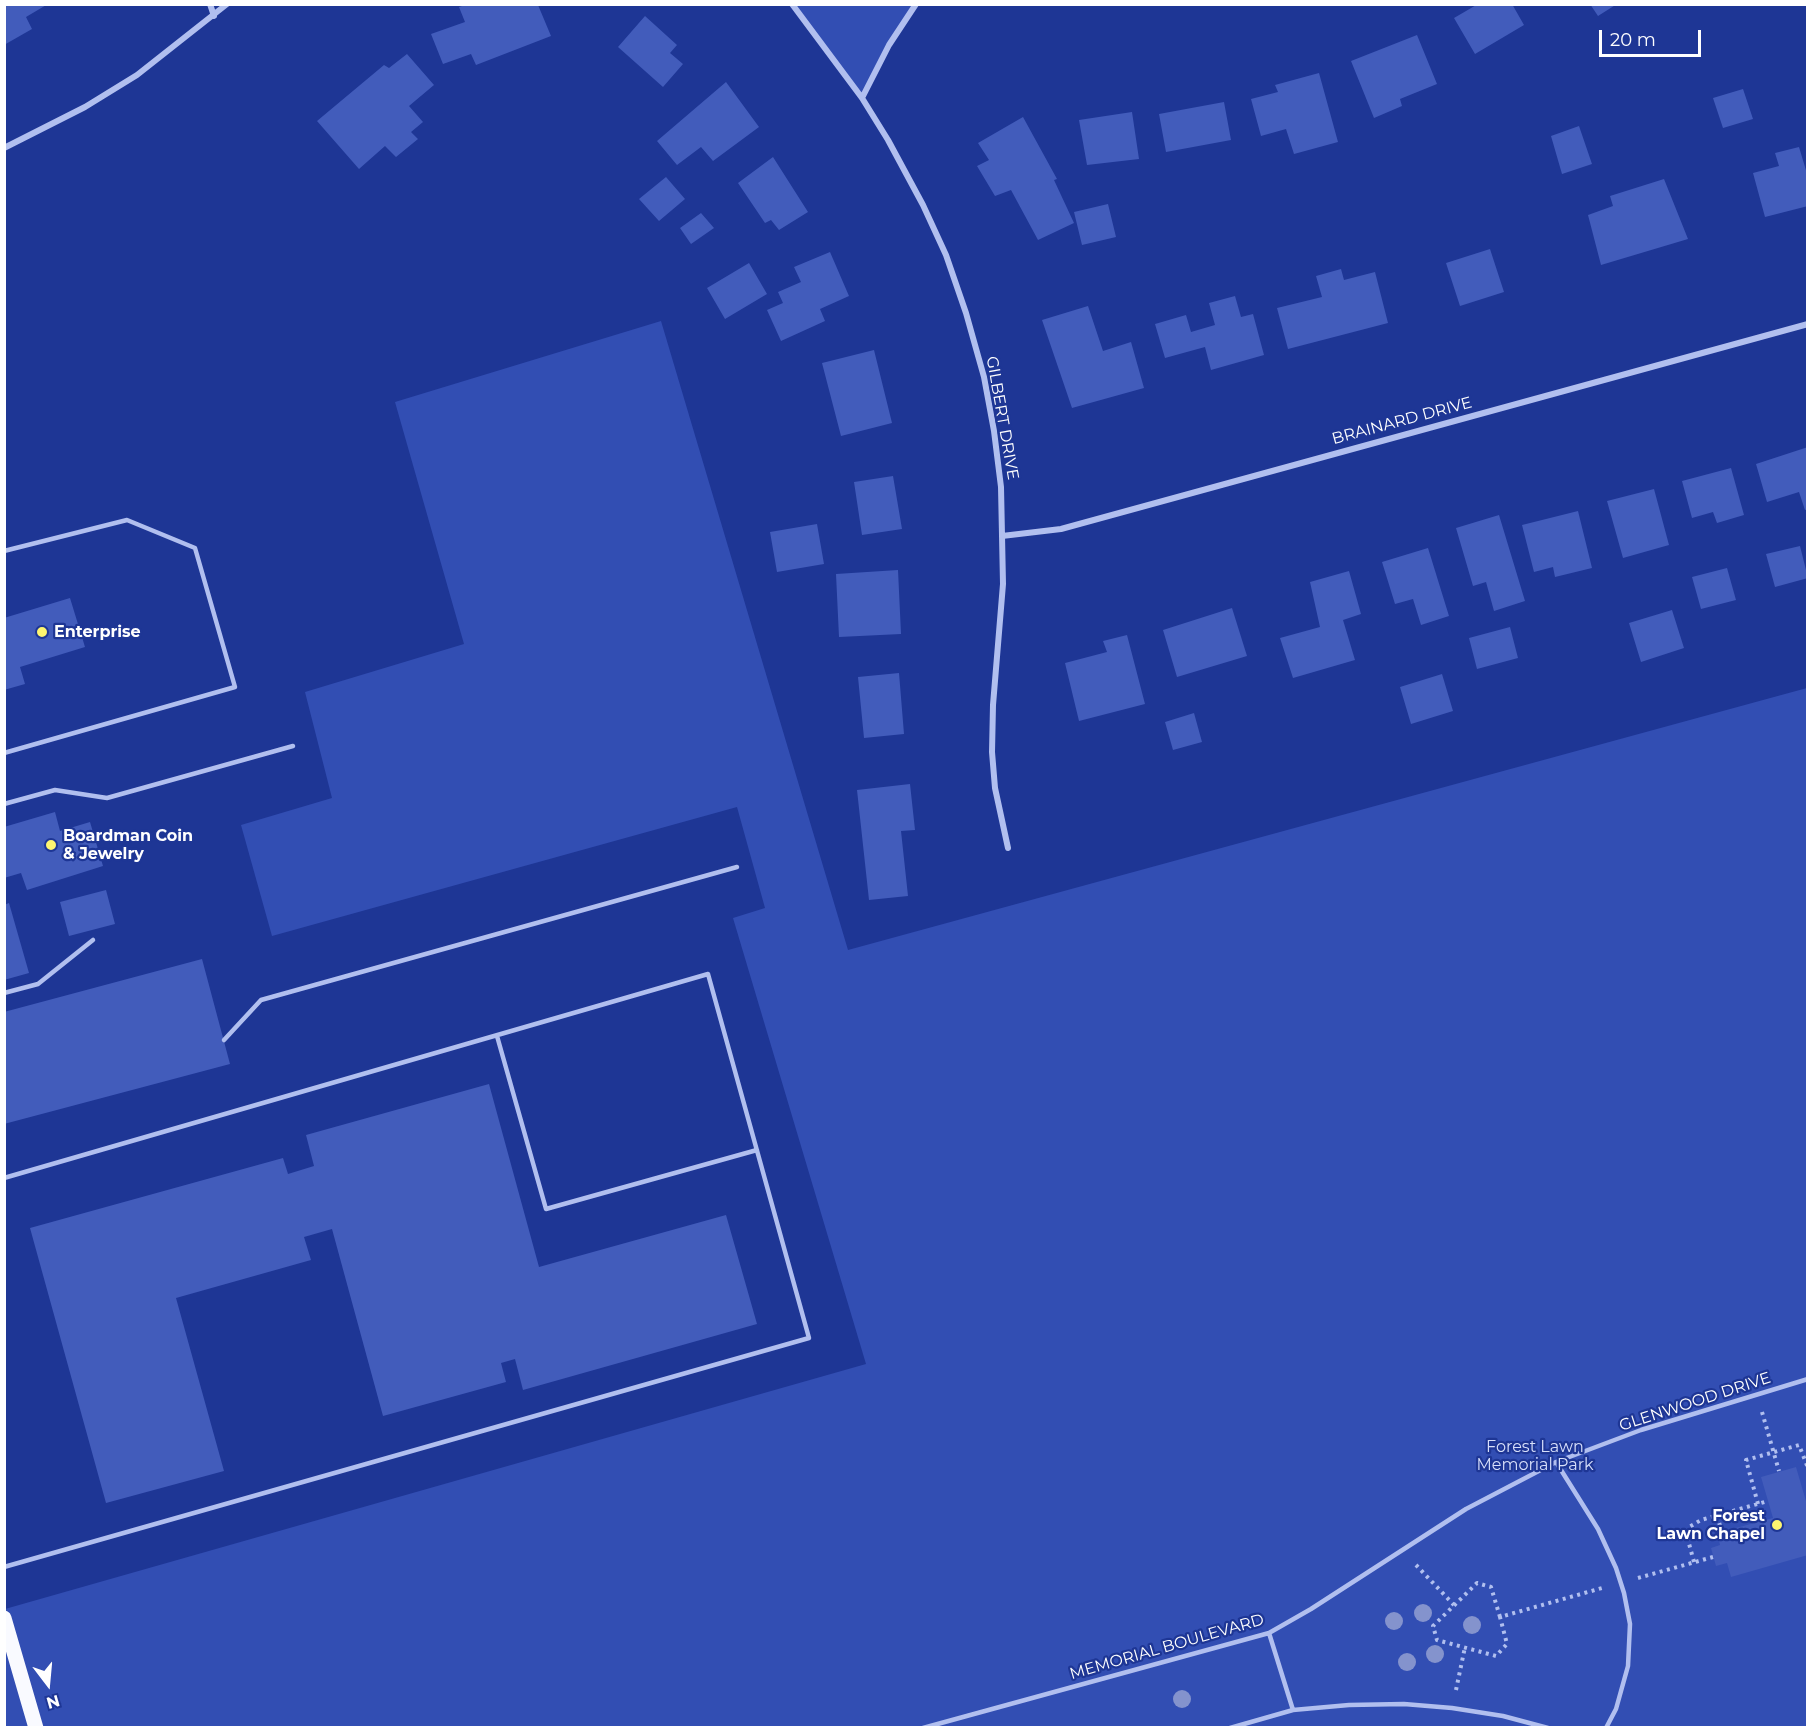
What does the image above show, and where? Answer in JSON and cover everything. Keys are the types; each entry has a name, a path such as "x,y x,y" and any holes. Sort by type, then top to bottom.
{"main road":[{"path":"4,1618 36,1728"}],"street":[{"path":"210,4 214,16"},
{"path":"4,147 86,107 137,75 227,4"},
{"name":"GILBERT DRIVE","path":"792,4 862,98 923,205 946,255 966,313 984,377 1001,487 1003,584 993,705 992,752 995,788 1008,848"},
{"path":"862,98 889,45 916,4"},
{"name":"BRAINARD DRIVE","path":"1002,536 1062,529 1808,324"}],"lane":[{"path":"4,551 127,520 195,548 235,687 4,753"},
{"path":"4,804 55,790 107,798 293,746"},
{"path":"224,1041 261,1000 737,867"},
{"path":"4,993 38,984 93,940"},
{"path":"4,1178 708,974 809,1338 4,1567"},
{"path":"497,1035 546,1209 757,1150"},
{"name":"GLENWOOD DRIVE","path":"1556,1462 1641,1430 1808,1379"},
{"path":"1556,1462 1598,1529 1621,1582 1630,1624 1628,1666 1616,1709 1606,1728"},
{"name":"MEMORIAL BOULEVARD","path":"924,1728 1269,1633 1311,1609 1466,1509 1556,1462"},
{"path":"1269,1633 1293,1710"},
{"path":"1230,1728 1293,1710 1349,1705 1404,1704 1452,1708 1503,1716 1548,1728"}],"path":[{"path":"1756,1394 1779,1472"},
{"path":"1758,1504 1746,1460 1799,1445 1808,1468"},
{"path":"1694,1562 1688,1540 1689,1527 1694,1523 1768,1501"},
{"path":"1717,1516 1722,1532"},
{"path":"1401,1549 1454,1605"},
{"path":"1500,1617 1713,1557"},
{"path":"1477,1583 1491,1587 1507,1644 1496,1656 1437,1640 1433,1626 1454,1605 1477,1583"},
{"path":"1452,1708 1465,1647"}],"green space":[{"path":"792,5 916,5 889,45 862,98"},
{"name":"Forest Lawn Memorial Park","path":"661,321 848,950 1807,688 1807,1727 5,1728 5,1609 866,1364 733,918 765,908 737,807 272,936 241,825 332,798 305,692 464,644 395,402"}],"building":[{"path":"4,4 48,4 26,17 32,29 4,45"},
{"path":"1478,4 1512,4 1524,25 1475,54 1454,18"},
{"path":"1590,4 1617,4 1598,16"},
{"path":"465,5 538,5 551,36 476,65 471,54 443,64 431,34 465,22 459,7"},
{"path":"645,16 677,45 670,53 683,64 663,87 618,47"},
{"path":"1417,35 1437,84 1400,99 1402,106 1374,118 1351,61"},
{"path":"407,54 434,85 409,106 423,122 411,132 418,139 396,157 385,146 359,169 317,121 384,65 389,68"},
{"path":"1319,73 1338,142 1294,154 1286,129 1261,136 1251,99 1278,92 1275,85"},
{"path":"726,82 759,127 713,161 701,147 677,165 657,141"},
{"path":"1743,89 1753,119 1723,128 1713,98"},
{"path":"1224,102 1231,140 1166,152 1159,114"},
{"path":"1132,112 1139,159 1087,165 1079,120"},
{"path":"1023,117 1057,179 1054,180 1074,223 1038,240 1011,190 995,196 977,166 989,160 978,143"},
{"path":"1579,126 1592,164 1562,174 1551,136"},
{"path":"1799,147 1808,177 1808,206 1765,217 1753,173 1779,166 1775,153"},
{"path":"773,157 808,212 779,230 771,220 765,223 738,183"},
{"path":"666,177 685,199 659,221 639,199"},
{"path":"1664,179 1688,239 1601,265 1588,215 1613,206 1610,196"},
{"path":"1108,204 1116,237 1082,245 1074,212"},
{"path":"701,213 714,228 691,244 680,228"},
{"path":"1490,249 1504,292 1460,306 1446,263"},
{"path":"830,252 849,296 820,309 825,321 781,341 767,310 783,303 778,292 801,282 794,267"},
{"path":"749,263 767,294 725,319 707,288"},
{"path":"1341,269 1344,280 1375,272 1388,323 1288,349 1277,308 1322,297 1316,276"},
{"path":"1235,296 1241,317 1253,314 1264,355 1211,370 1205,347 1165,358 1155,324 1186,315 1191,332 1215,325 1209,303"},
{"path":"1088,306 1103,351 1131,342 1144,388 1072,408 1042,320"},
{"path":"874,350 892,423 841,436 822,363"},
{"path":"1808,447 1808,509 1805,510 1799,492 1767,502 1756,464"},
{"path":"1731,468 1744,515 1717,523 1713,512 1692,518 1682,481"},
{"path":"893,476 902,529 862,535 854,482"},
{"path":"1654,489 1669,545 1623,558 1607,501"},
{"path":"1578,511 1592,568 1555,577 1553,567 1534,572 1522,525"},
{"path":"1499,515 1525,601 1494,611 1486,582 1473,586 1456,528"},
{"path":"817,524 824,564 777,572 770,532"},
{"path":"1800,546 1808,578 1775,587 1766,554"},
{"path":"1428,548 1449,616 1421,625 1413,599 1395,604 1382,562"},
{"path":"1727,568 1736,600 1701,609 1692,577"},
{"path":"898,570 901,634 839,637 836,574"},
{"path":"1349,571 1361,614 1343,620 1355,660 1293,678 1280,638 1320,627 1310,582"},
{"name":"Enterprise","path":"70,598 85,647 20,667 25,684 4,690 4,618"},
{"path":"1232,608 1247,656 1177,677 1163,630"},
{"path":"1672,610 1684,648 1641,662 1629,623"},
{"path":"1510,627 1518,658 1477,669 1469,638"},
{"path":"1127,635 1145,704 1079,721 1065,663 1107,652 1103,641"},
{"path":"899,673 904,734 864,738 858,677"},
{"path":"1442,674 1453,711 1411,724 1400,687"},
{"path":"1194,713 1202,742 1173,750 1165,722"},
{"path":"910,784 915,830 901,831 908,896 869,900 857,790"},
{"name":"Boardman Coin & Jewelry","path":"55,812 60,831 90,822 103,866 27,890 21,873 4,878 4,827"},
{"path":"106,890 115,924 69,936 60,902"},
{"path":"9,903 29,973 4,980 4,905"},
{"path":"202,959 230,1064 4,1124 4,1012"},
{"path":"489,1084 539,1267 726,1215 757,1324 523,1390 515,1359 501,1363 506,1382 383,1416 332,1229 304,1237 311,1260 176,1298 224,1471 106,1503 30,1228 283,1158 288,1174 314,1166 306,1135"},
{"name":"Forest Lawn Chapel","path":"1796,1467 1808,1508 1808,1555 1731,1577 1727,1563 1716,1566 1711,1548 1720,1545 1717,1533 1773,1518 1761,1477"}],"place":[{"name":"Enterprise","path":"42,632"},
{"name":"Boardman Coin & Jewelry","path":"51,845"},
{"name":"Forest Lawn Chapel","path":"1777,1525"}]}
